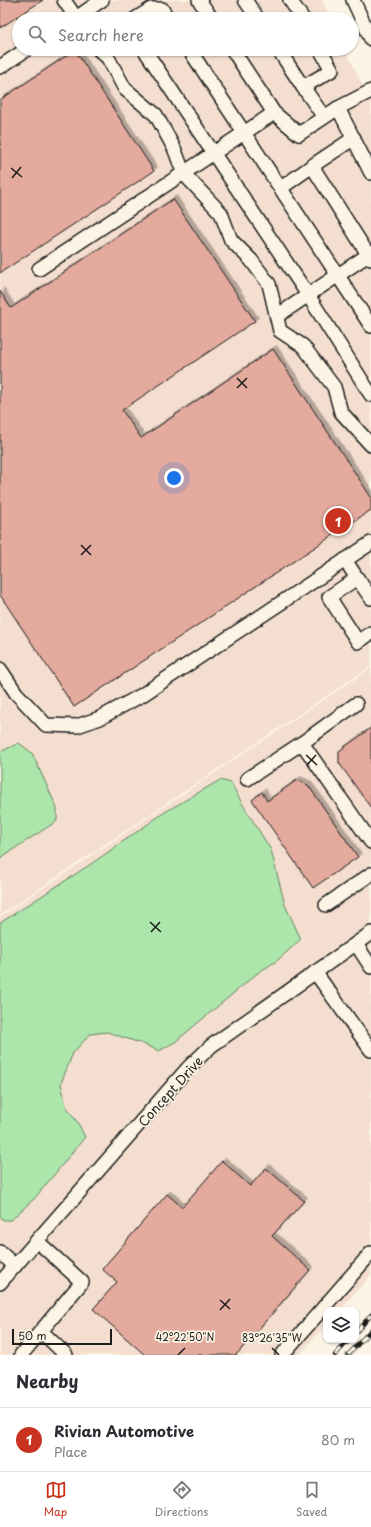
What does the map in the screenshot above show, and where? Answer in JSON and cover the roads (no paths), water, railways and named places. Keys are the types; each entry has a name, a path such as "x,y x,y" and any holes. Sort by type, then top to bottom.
{"street":[{"path":"64,0 72,12"},
{"path":"86,12 102,0"},
{"path":"199,0 207,12"},
{"path":"245,0 253,12"},
{"path":"290,0 298,12"},
{"path":"353,0 359,12"},
{"path":"148,12 151,10 162,9 164,12"},
{"path":"359,13 371,39"},
{"path":"0,67 17,56"},
{"path":"106,56 125,89 156,115 174,148 184,174 221,213 231,240 251,260 269,284 280,331 303,346 334,387 341,412 371,445"},
{"path":"149,56 308,295 371,395"},
{"path":"193,56 371,326"},
{"path":"237,56 274,113 299,134 338,108 371,91"},
{"path":"283,56 324,117"},
{"path":"303,86 332,70 324,56"},
{"path":"338,108 371,173"},
{"path":"39,269 274,113"},
{"path":"281,188 354,138"},
{"path":"276,316 338,275 370,256 312,166"},
{"path":"0,669 16,693 46,725 77,726 100,718 142,695 371,543"},
{"path":"345,560 371,598"},
{"path":"357,578 329,597 358,642 371,633"},
{"path":"247,779 302,743 356,704"},
{"path":"302,743 371,842"},
{"path":"326,905 371,874"},
{"name":"Concept Drive","path":"0,1283 188,1068 211,1046 371,933"},
{"path":"356,944 371,967"},
{"path":"315,972 371,1050"},
{"path":"21,1355 82,1282 37,1241"},
{"path":"0,1252 15,1266"},
{"path":"282,1355 371,1253"},
{"path":"41,1331 66,1355"}],"railway":[{"path":"359,1329 371,1315"},
{"path":"348,1355 371,1330"},
{"path":"335,1355 346,1343"}],"place":[{"name":"Rivian Automotive","path":"338,521"}]}
